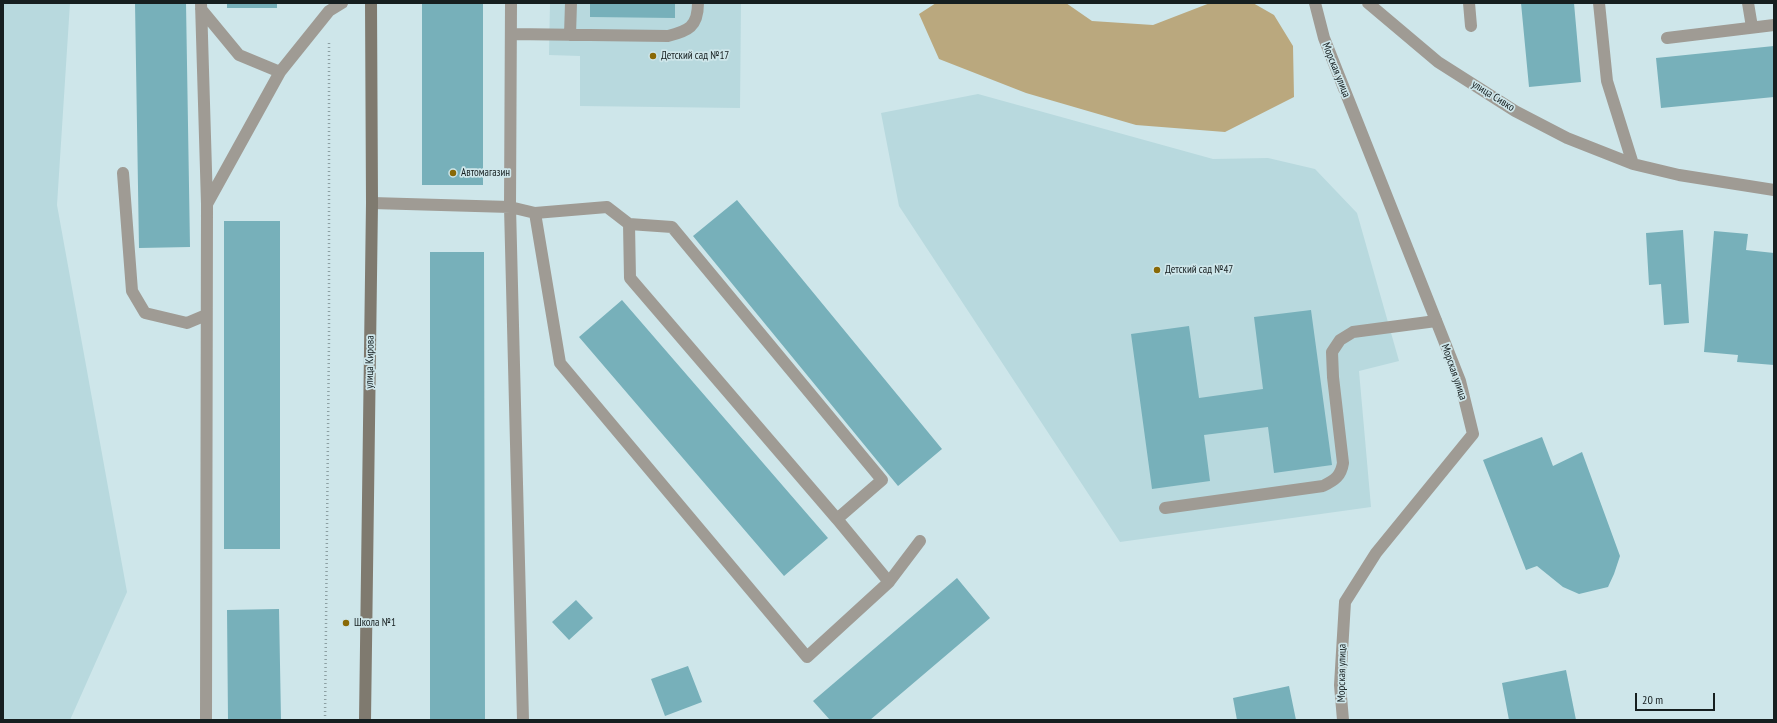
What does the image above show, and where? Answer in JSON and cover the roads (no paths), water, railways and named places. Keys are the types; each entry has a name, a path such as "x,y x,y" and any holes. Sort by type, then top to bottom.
{"street":[{"path":"207,204 280,72 329,11 342,3"},
{"name":"улица Кирова","path":"365,720 372,204 371,3"},
{"path":"511,3 510,207 523,720"},
{"path":"570,3 570,35"},
{"path":"511,34 668,36 685,32 694,22 698,10 698,3"},
{"name":"Морская улица","path":"1315,3 1324,38 1460,381 1473,434 1376,553 1345,602 1340,685 1343,720"},
{"name":"улица Сивко","path":"1368,3 1438,62 1515,111 1567,138 1633,164 1679,175 1774,190"},
{"path":"1468,3 1471,26"},
{"path":"1598,3 1607,81 1633,164"},
{"path":"1748,3 1752,27"},
{"path":"201,6 239,55 280,72"},
{"path":"201,6 207,204 206,720"},
{"path":"1667,38 1774,25"},
{"path":"123,173 132,291 145,313 187,323 206,315"},
{"path":"372,204 510,207 535,213 607,207 629,224 672,227 882,480 837,520"},
{"path":"535,213 560,363 807,657 889,582 920,541"},
{"path":"629,224 630,278 889,582"},
{"path":"1165,508 1323,486 1336,480 1342,471 1344,463 1333,377 1332,352 1340,340 1353,332 1436,321"}],"place":[{"name":"Детский сад №17","path":"653,56"},
{"name":"Автомагазин","path":"453,173"},
{"name":"Детский сад №47","path":"1157,270"},
{"name":"Школа №1","path":"346,623"}]}
